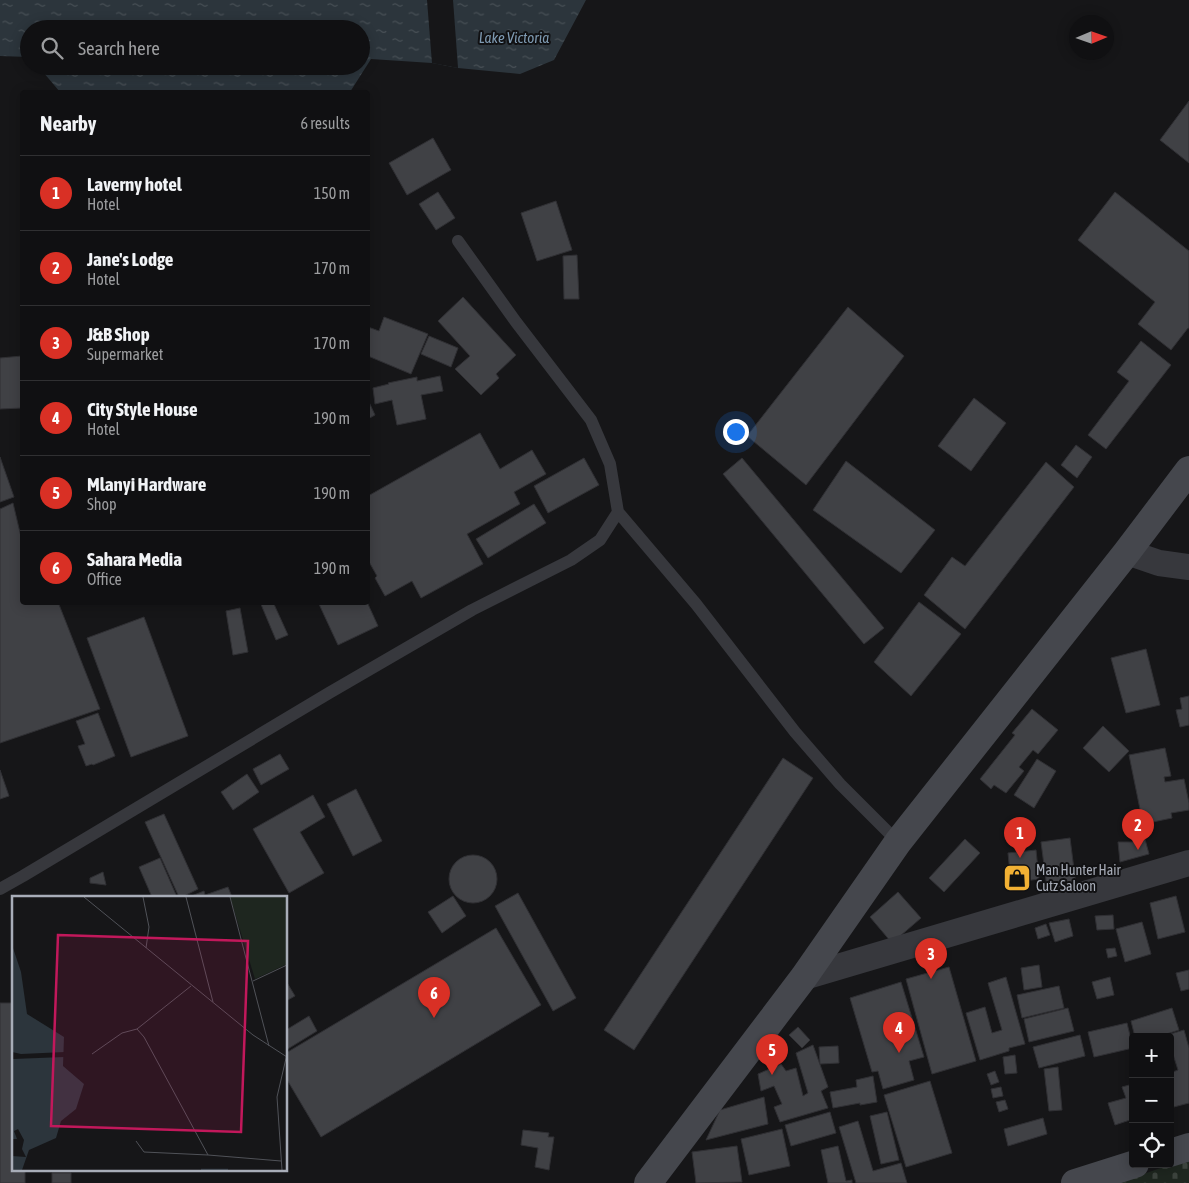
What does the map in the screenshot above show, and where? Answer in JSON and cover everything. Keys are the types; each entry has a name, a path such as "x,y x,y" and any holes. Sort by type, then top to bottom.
{"street":[{"path":"648,1183 804,977 898,842 1127,552 1189,470"},
{"path":"1127,552 1159,563 1189,567"},
{"path":"804,977 1189,863"},
{"path":"1174,1152 1189,1147"},
{"path":"1075,1183 1129,1166"}],"lane":[{"path":"458,241 516,322 591,420 610,464 618,512 696,604 795,732 840,784 898,842"},
{"path":"0,889 455,620 571,560 600,540 618,512"}],"green space":[{"path":"1189,1158 1189,1183 1118,1183 1161,1168 1174,1168 1174,1163"}],"water":[{"name":"Lake Victoria","path":"0,0 586,0 554,60 520,74 458,68 432,63 371,59 370,61 370,20 20,20 20,57 0,56"},
{"name":"Lake Victoria","path":"46,75 361,75 351,90 58,90"}],"pier":[{"path":"427,0 453,0 458,68 432,63"}],"building":[{"path":"1189,101 1189,163 1160,140"},
{"path":"433,138 451,170 407,195 389,163"},
{"path":"438,192 455,218 436,230 419,204"},
{"path":"1115,192 1189,251 1189,328 1171,350 1138,324 1155,302 1078,240"},
{"path":"556,201 572,250 537,261 521,213"},
{"path":"577,255 579,299 564,299 563,256"},
{"path":"463,297 516,355 496,374 499,378 481,395 455,369 470,356 438,321"},
{"path":"848,307 904,356 806,485 747,436"},
{"path":"384,317 428,334 411,374 370,357 370,328 379,331"},
{"path":"429,336 458,348 451,367 421,354"},
{"path":"1141,341 1171,365 1106,449 1088,435 1129,381 1117,372"},
{"path":"20,356 20,408 0,409 0,358"},
{"path":"440,376 443,391 421,395 426,419 397,425 392,400 375,404 373,388 417,377 417,381"},
{"path":"974,398 1006,423 971,471 938,446"},
{"path":"370,404 375,415 370,418"},
{"path":"480,433 500,469 532,450 546,474 514,492 520,504 467,534 483,564 421,598 412,581 385,596 375,578 377,576 370,564 370,495"},
{"path":"1076,445 1092,457 1077,478 1061,465"},
{"path":"0,457 14,497 0,502"},
{"path":"584,458 599,485 548,513 534,486"},
{"path":"742,458 884,628 864,644 723,474"},
{"path":"846,461 935,530 901,573 813,510"},
{"path":"1046,462 1074,487 965,629 924,595 952,557 965,566"},
{"path":"13,503 20,533 20,605 59,605 100,709 0,743 0,509"},
{"path":"534,504 546,523 488,558 476,539"},
{"path":"919,602 961,634 911,696 874,662"},
{"path":"261,605 274,605 288,635 276,640"},
{"path":"319,605 368,605 378,626 338,645"},
{"path":"240,608 248,652 233,655 226,611"},
{"path":"144,617 188,736 131,757 87,638"},
{"path":"1146,649 1160,705 1126,713 1111,658"},
{"path":"1189,696 1189,725 1180,727 1176,710 1182,709 1180,698"},
{"path":"1032,709 1058,730 1038,754 1033,750 1019,767 1024,771 1006,793 994,785 991,789 980,779 1015,735 1012,733"},
{"path":"98,713 115,756 86,766 78,746 85,744 76,721"},
{"path":"1103,726 1129,751 1109,772 1083,748"},
{"path":"1165,748 1171,776 1164,777 1165,782 1184,779 1189,810 1171,813 1172,818 1143,824 1129,755"},
{"path":"280,754 289,769 261,785 253,769"},
{"path":"783,758 813,778 634,1050 604,1030"},
{"path":"1037,759 1056,771 1034,808 1014,795"},
{"path":"0,770 9,796 0,799"},
{"path":"247,774 259,792 233,810 221,792"},
{"path":"356,789 382,841 353,856 327,804"},
{"path":"313,795 325,817 300,832 324,873 289,893 253,829"},
{"path":"164,814 198,889 184,896 179,896 145,822"},
{"path":"1143,832 1149,854 1120,862 1118,842 1133,842 1130,834"},
{"path":"1070,838 1076,885 1047,888 1041,842"},
{"path":"965,839 980,853 944,892 929,878"},
{"path":"1036,850 1039,879 1011,883 1008,853"},
{"path":"473,855 482,857 490,862 495,870 497,879 495,888 490,896 482,901 473,903 464,901 456,896 451,888 449,879 451,870 456,862 464,857"},
{"path":"160,858 177,896 152,896 139,867"},
{"path":"103,872 106,885 90,883 90,878"},
{"path":"228,887 232,896 192,896 204,891 205,895"},
{"path":"898,892 921,918 892,943 870,917"},
{"path":"518,893 576,998 553,1011 495,906"},
{"path":"453,896 466,916 442,933 428,912"},
{"path":"1176,896 1185,932 1158,939 1150,903"},
{"path":"1113,915 1114,929 1097,930 1095,916"},
{"path":"1069,919 1073,936 1055,942 1049,923"},
{"path":"1142,922 1151,954 1125,962 1116,929"},
{"path":"1046,924 1050,935 1038,939 1035,928"},
{"path":"496,928 541,1005 321,1137 288,1081 288,1052"},
{"path":"1115,948 1117,956 1108,958 1106,949"},
{"path":"1039,965 1042,987 1024,990 1021,968"},
{"path":"949,967 976,1061 932,1074 906,979"},
{"path":"1189,970 1189,989 1181,991 1176,973"},
{"path":"1006,977 1025,1044 1009,1048 1009,1051 980,1060 966,1013 985,1007 992,1033 1002,1030 988,983"},
{"path":"1110,977 1114,995 1097,999 1092,982"},
{"path":"901,982 924,1057 909,1061 914,1080 883,1089 878,1071 872,1072 850,998"},
{"path":"288,984 295,996 288,1000"},
{"path":"1059,986 1064,1008 1022,1018 1017,995"},
{"path":"0,1003 12,1003 12,1170 25,1170 25,1183 0,1183"},
{"path":"1068,1008 1074,1031 1029,1042 1024,1019"},
{"path":"1172,1008 1179,1030 1170,1033 1134,1033 1131,1021"},
{"path":"309,1016 317,1031 288,1049 288,1029"},
{"path":"1127,1023 1129,1033 1129,1049 1094,1057 1088,1032"},
{"path":"798,1027 810,1040 802,1048 789,1035"},
{"path":"1184,1030 1189,1048 1189,1103 1174,1107 1174,1072 1178,1070 1174,1058 1174,1033"},
{"path":"1080,1035 1085,1056 1039,1068 1033,1047"},
{"path":"813,1045 828,1087 821,1091 828,1108 780,1122 774,1107 782,1104 774,1086 761,1091 758,1074 781,1064 786,1071 796,1068 803,1096 808,1093 796,1053"},
{"path":"838,1046 839,1063 820,1064 819,1047"},
{"path":"1015,1055 1017,1073 1005,1074 1003,1057"},
{"path":"1058,1067 1062,1110 1049,1111 1044,1069"},
{"path":"995,1071 999,1082 991,1085 987,1074"},
{"path":"873,1076 877,1102 833,1108 830,1092 857,1087 856,1080"},
{"path":"930,1081 952,1153 906,1167 884,1095"},
{"path":"1129,1085 1129,1120 1115,1125 1108,1103 1126,1098 1122,1087"},
{"path":"1001,1087 1003,1096 993,1098 991,1089"},
{"path":"764,1097 768,1124 706,1140 720,1110"},
{"path":"1005,1100 1008,1109 999,1112 996,1102"},
{"path":"830,1112 836,1133 791,1146 785,1125"},
{"path":"887,1112 899,1160 881,1164 870,1116"},
{"path":"1043,1118 1047,1134 1008,1146 1004,1129"},
{"path":"858,1121 873,1171 901,1163 907,1183 856,1183 839,1127"},
{"path":"782,1129 790,1166 749,1175 741,1139"},
{"path":"523,1130 549,1133 548,1137 554,1137 549,1170 535,1167 538,1148 521,1145"},
{"path":"737,1146 742,1182 696,1183 692,1152"},
{"path":"838,1146 846,1181 852,1180 852,1183 828,1183 821,1150"},
{"path":"52,1173 71,1173 71,1183 52,1183"}],"place":[{"name":"Jane's Lodge","path":"1138,850"},
{"name":"Laverny hotel","path":"1020,858"},
{"name":"Man Hunter Hair Cutz Saloon","path":"1017,878"},
{"name":"J&B Shop","path":"931,979"},
{"name":"Sahara Media","path":"434,1018"},
{"name":"City Style House","path":"899,1053"},
{"name":"Mlanyi Hardware","path":"772,1075"}]}
